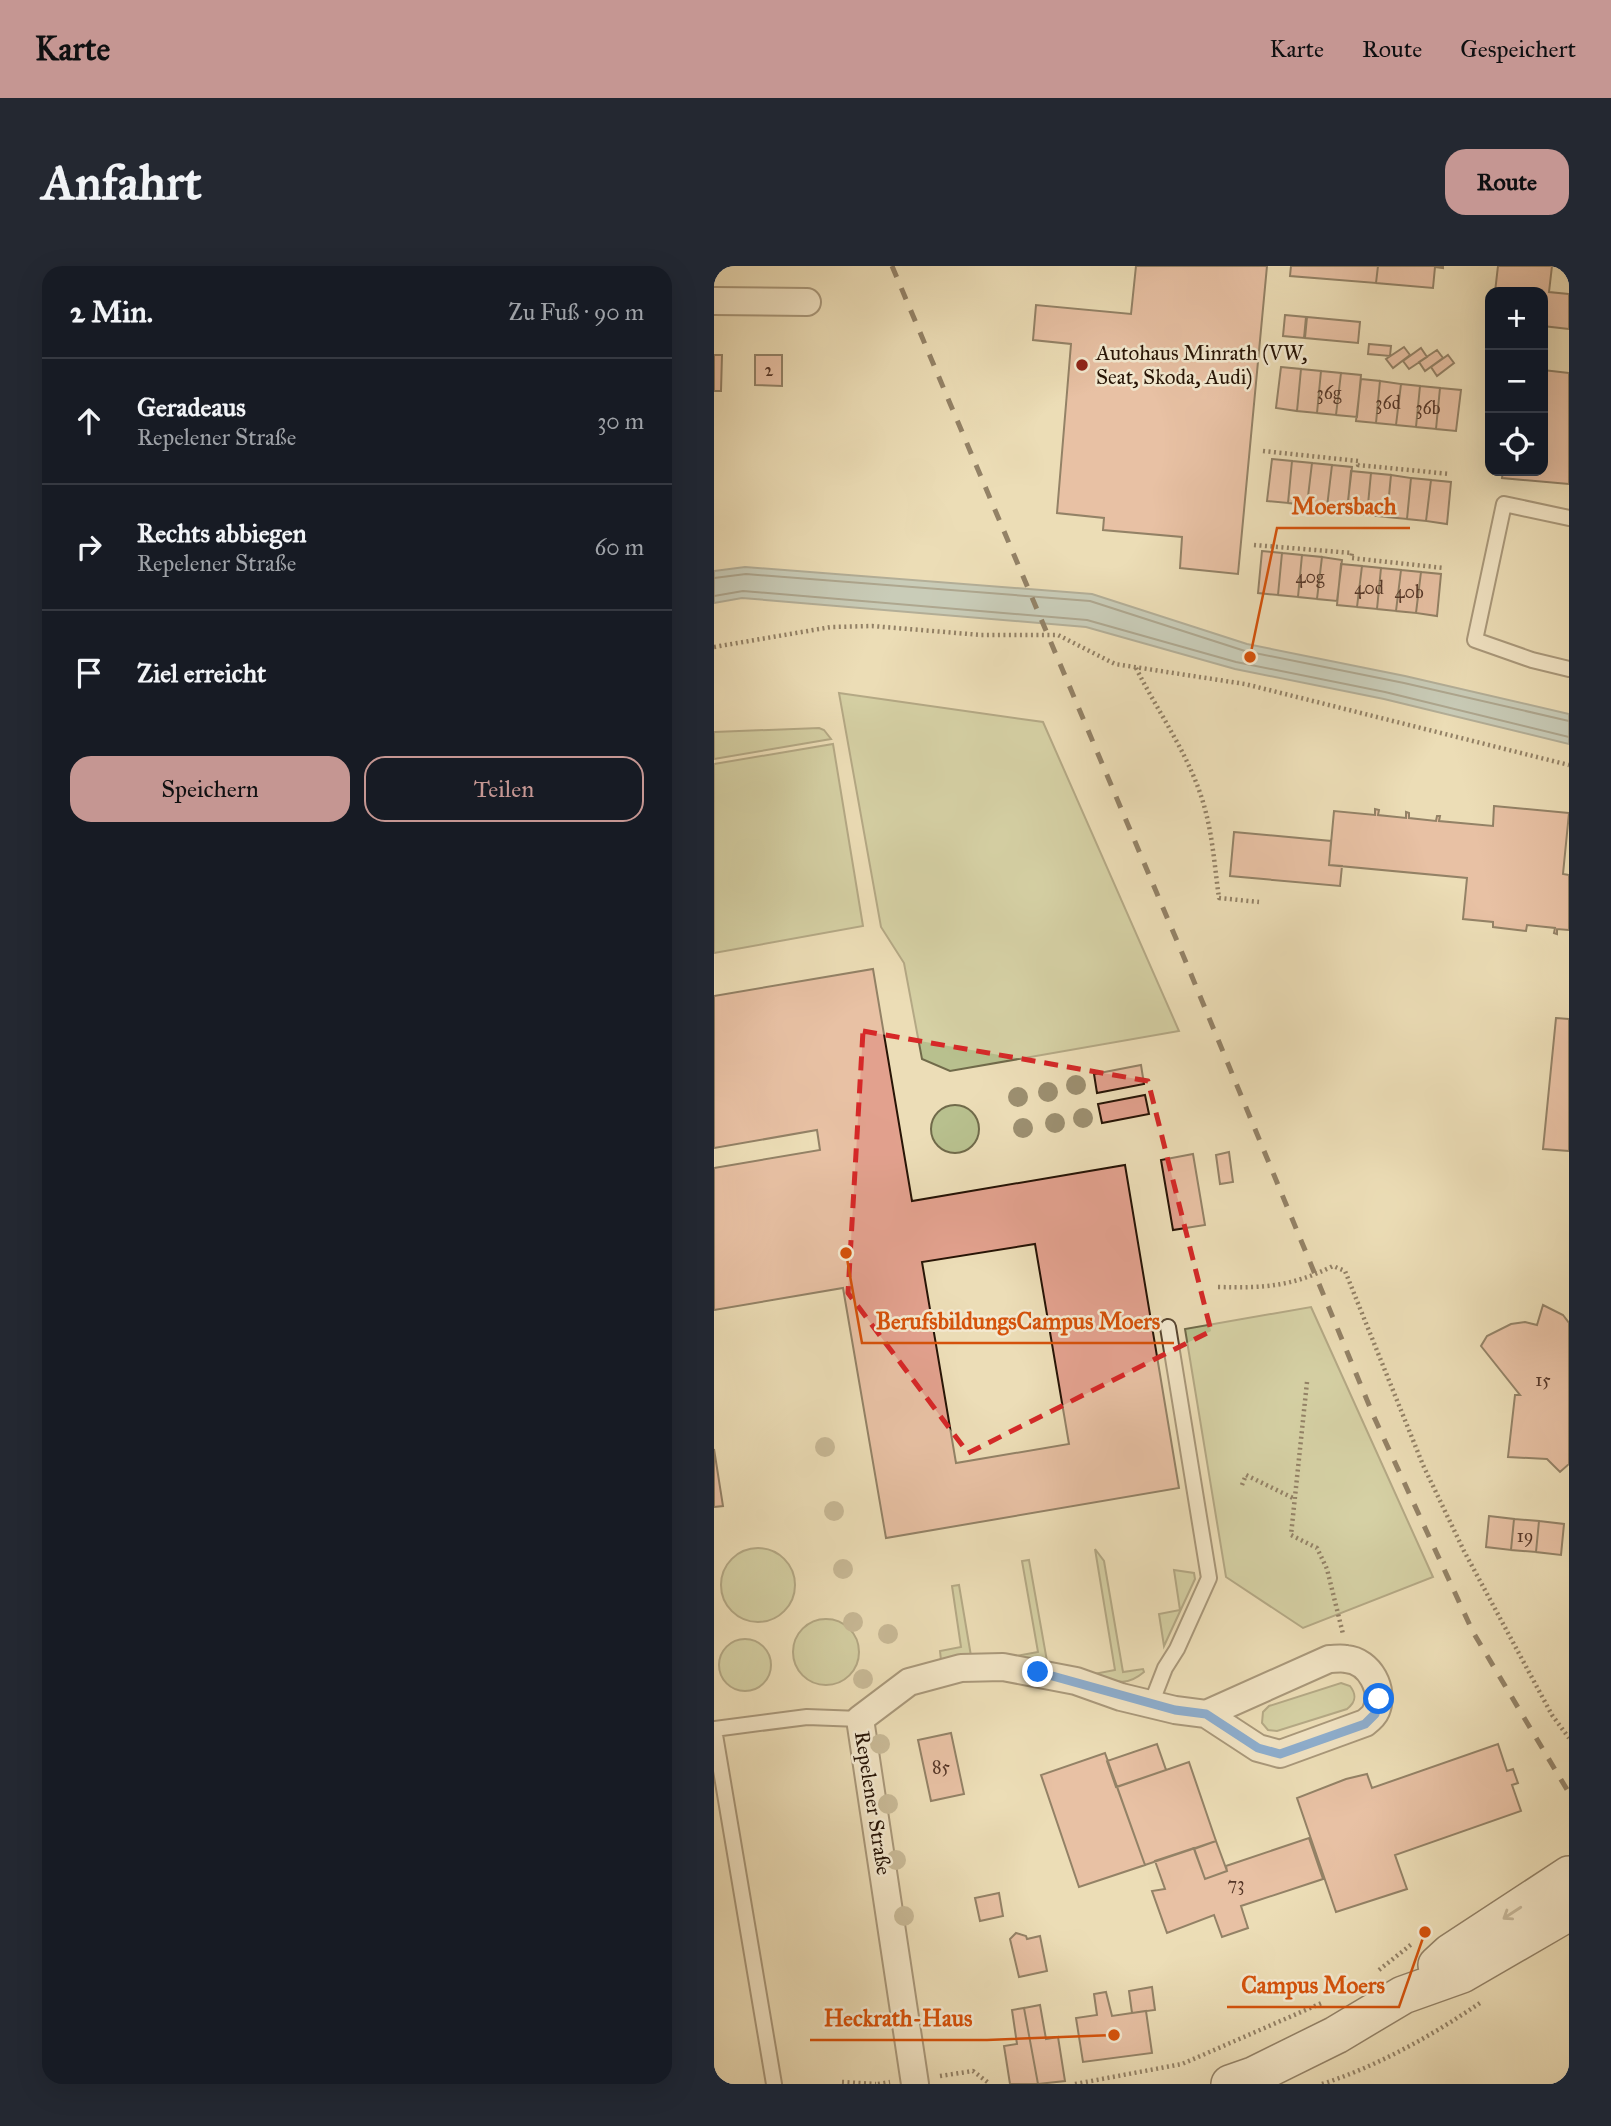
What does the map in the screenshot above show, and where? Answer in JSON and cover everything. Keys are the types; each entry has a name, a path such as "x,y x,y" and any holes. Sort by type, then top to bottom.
{"main road":[{"path":"1246,2082 1336,2035 1391,1983 1450,1953 1569,1875"},
{"path":"1391,1983 1462,1974 1569,1912"}],"street":[{"path":"714,301 807,302"},
{"path":"1206,1714 1329,1659 1349,1658"},
{"name":"Repelener Straße","path":"915,2084 860,1718 909,1682 961,1668 1003,1667 1038,1672 1151,1704 1206,1714 1258,1748 1280,1754 1365,1724 1375,1714 1379,1699 1377,1682 1364,1667 1349,1658"}],"lane":[{"path":"1569,518 1504,504 1475,640 1532,660 1569,669"},
{"path":"1151,1704 1164,1668 1177,1649 1209,1578 1168,1327"},
{"path":"774,2084 714,1729 807,1717 860,1718"}],"path":[{"path":"1263,451 1359,461 1358,465 1450,474"},
{"path":"1254,545 1352,553 1351,558 1444,568"},
{"path":"714,647 831,627 872,626 981,635 1058,635 1115,664 1245,684 1569,765"},
{"path":"1135,668 1175,736 1191,770 1206,813 1219,898 1259,902"},
{"path":"1218,1287 1276,1287 1295,1283 1333,1266 1345,1271 1423,1465 1458,1538 1552,1715 1569,1738"},
{"path":"1307,1382 1291,1535 1317,1549 1326,1569 1349,1658"},
{"path":"1242,1485 1246,1475 1294,1499"},
{"path":"1391,1983 1420,1938"},
{"path":"1322,2084 1356,2073 1445,2027 1490,1996"},
{"path":"1075,2084 1182,2064 1335,1997"},
{"path":"842,2082 876,2084"}],"highlighted area":[{"path":"863,1031 1148,1081 1211,1331 968,1453 848,1293"}],"green space":[{"path":"839,693 1043,722 1179,1031 950,1071 922,1059 904,963 881,927"},
{"path":"819,728 831,739 714,759 714,732"},
{"path":"833,744 863,926 714,953 714,764"},
{"path":"955,1105 972,1112 979,1129 972,1146 955,1153 938,1146 931,1129 938,1112"},
{"path":"1311,1307 1433,1577 1303,1628 1226,1577 1185,1329"},
{"path":"758,1548 779,1554 789,1564 795,1585 789,1606 779,1616 758,1622 737,1616 727,1606 721,1585 727,1564 737,1554"},
{"path":"1095,1549 1104,1561 1123,1672 1143,1669 1144,1672 1125,1682 1094,1674 1115,1670"},
{"path":"1029,1560 1047,1661 1016,1656 1038,1652 1022,1561"},
{"path":"1174,1570 1194,1573 1195,1579 1164,1646 1159,1614 1180,1610"},
{"path":"959,1585 971,1656 941,1660 940,1651 961,1647 952,1586"},
{"path":"832,1619 850,1628 857,1639 857,1665 850,1676 839,1683 820,1685 802,1676 795,1665 793,1646 802,1628 813,1621"},
{"path":"745,1639 764,1646 771,1665 764,1684 745,1691 726,1684 719,1665 726,1646"},
{"path":"1341,1683 1350,1686 1354,1692 1354,1701 1347,1709 1277,1731 1268,1730 1262,1723 1263,1712 1269,1706"}],"water":[{"path":"745,567 1092,594 1247,644 1405,676 1569,714 1569,744 1384,699 1235,669 1086,627 742,598 714,603 714,571"}],"building":[{"path":"1136,266 1267,266 1238,574 1180,568 1182,537 1103,530 1104,518 1057,513 1071,344 1033,340 1036,305 1131,314"},
{"path":"1291,266 1378,266 1376,283 1290,276"},
{"path":"1378,266 1443,266 1443,268 1435,267 1433,288 1376,283"},
{"path":"1498,266 1552,266 1549,292 1569,294 1569,329 1548,327 1548,287 1496,287"},
{"path":"1285,315 1306,317 1304,338 1283,336"},
{"path":"1307,317 1360,322 1358,343 1305,338"},
{"path":"1369,344 1391,346 1390,356 1368,354"},
{"path":"1404,347 1410,355 1393,368 1386,359"},
{"path":"1421,348 1427,357 1409,369 1403,361"},
{"path":"1437,350 1443,358 1425,371 1419,362"},
{"path":"714,355 722,355 721,391 714,391"},
{"path":"755,355 782,355 782,386 755,385"},
{"path":"1448,355 1454,363 1437,376 1431,367"},
{"path":"1281,367 1301,369 1297,411 1276,408"},
{"path":"1301,369 1321,371 1317,413 1297,411"},
{"path":"1321,371 1341,373 1336,415 1317,413"},
{"path":"1548,371 1569,373 1569,484 1502,478 1548,476"},
{"path":"1341,373 1361,375 1357,417 1336,415"},
{"path":"1361,379 1380,381 1376,423 1356,421"},
{"path":"1380,381 1401,384 1396,425 1376,423"},
{"path":"1401,384 1420,386 1416,427 1396,425"},
{"path":"1420,386 1440,388 1436,429 1416,427"},
{"path":"1440,388 1461,390 1456,431 1436,429"},
{"path":"1272,459 1292,461 1288,503 1267,501"},
{"path":"1292,461 1312,463 1307,505 1288,503"},
{"path":"1312,463 1332,465 1327,507 1307,505"},
{"path":"1332,465 1352,467 1347,509 1327,507"},
{"path":"1351,471 1371,473 1367,515 1347,513"},
{"path":"1371,473 1391,475 1387,517 1367,515"},
{"path":"1391,475 1411,478 1407,519 1387,517"},
{"path":"1411,478 1431,480 1426,521 1407,519"},
{"path":"1431,480 1451,482 1447,524 1426,521"},
{"path":"1262,551 1282,553 1278,595 1258,593"},
{"path":"1282,553 1302,555 1298,597 1278,595"},
{"path":"1302,555 1322,557 1317,599 1298,597"},
{"path":"1322,557 1342,560 1337,601 1317,599"},
{"path":"1341,564 1362,566 1357,607 1337,605"},
{"path":"1362,566 1381,568 1377,609 1357,607"},
{"path":"1381,568 1401,570 1396,611 1377,609"},
{"path":"1401,570 1421,572 1416,613 1396,611"},
{"path":"1421,572 1441,574 1437,616 1416,613"},
{"path":"1494,806 1569,813 1563,874 1569,875 1569,930 1557,929 1557,934 1554,933 1555,928 1527,925 1526,931 1493,927 1493,922 1463,919 1467,878 1329,865 1334,811 1375,815 1375,809 1379,810 1378,815 1406,818 1406,812 1409,813 1409,818 1436,821 1437,816 1440,816 1439,821 1493,826"},
{"path":"1234,832 1331,841 1329,865 1342,866 1340,886 1230,876"},
{"path":"873,969 912,1201 1125,1165 1179,1488 886,1538 843,1288 714,1310 714,1168 820,1150 817,1130 714,1148 714,996","holes":["1035,1244 1069,1444 956,1463 922,1262"]},
{"path":"1556,1018 1569,1019 1569,1151 1543,1149"},
{"path":"1141,1065 1144,1084 1097,1093 1094,1074"},
{"path":"1145,1095 1149,1114 1102,1123 1098,1104"},
{"path":"1229,1152 1233,1182 1220,1184 1216,1155"},
{"path":"1193,1154 1205,1225 1173,1230 1161,1160"},
{"path":"1543,1305 1563,1315 1569,1323 1569,1464 1560,1472 1547,1459 1508,1457 1515,1395 1520,1395 1481,1346 1487,1336 1511,1324 1525,1322 1537,1325"},
{"path":"714,1449 723,1506 714,1507"},
{"path":"1489,1516 1514,1519 1511,1550 1486,1547"},
{"path":"1514,1519 1539,1521 1536,1552 1511,1550"},
{"path":"1539,1521 1564,1524 1561,1555 1536,1552"},
{"path":"951,1733 964,1794 931,1801 918,1740"},
{"path":"1157,1744 1166,1770 1116,1787 1107,1761"},
{"path":"1498,1744 1507,1771 1513,1769 1518,1783 1512,1785 1521,1811 1395,1855 1407,1889 1336,1912 1297,1798 1367,1774 1372,1788"},
{"path":"1105,1753 1145,1865 1079,1887 1041,1775"},
{"path":"1189,1762 1216,1841 1145,1865 1117,1787"},
{"path":"1309,1838 1323,1879 1241,1906 1248,1928 1222,1937 1214,1915 1167,1933 1152,1891 1165,1889 1155,1861 1194,1848 1205,1879 1227,1871 1226,1866"},
{"path":"1216,1841 1227,1871 1205,1879 1194,1849"},
{"path":"999,1893 1003,1916 980,1921 975,1898"},
{"path":"1016,1933 1026,1936 1027,1939 1040,1936 1047,1971 1019,1977 1010,1939"},
{"path":"1152,1987 1155,2010 1132,2013 1129,1991"},
{"path":"1106,1992 1112,2016 1146,2011 1152,2053 1083,2062 1076,2018 1097,2015 1094,1994"},
{"path":"1040,2005 1046,2039 1058,2037 1065,2081 1038,2084 1024,2008"},
{"path":"1024,2008 1038,2084 1010,2084 1004,2046 1017,2044 1012,2010"}],"railway":[{"path":"892,266 1188,967 1374,1417 1473,1632 1569,1793"}],"place":[{"name":"Autohaus Minrath (VW, Seat, Skoda, Audi)","path":"1082,365"},
{"name":"Moersbach","path":"1250,657"},
{"name":"BerufsbildungsCampus Moers","path":"846,1253"},
{"name":"Campus Moers","path":"1425,1932"},
{"name":"Heckrath-Haus","path":"1114,2035"}],"route":[{"path":"1038,1672 1076,1681 1121,1697 1175,1710 1206,1714 1258,1748 1280,1754 1365,1724 1375,1714 1379,1699"}]}
